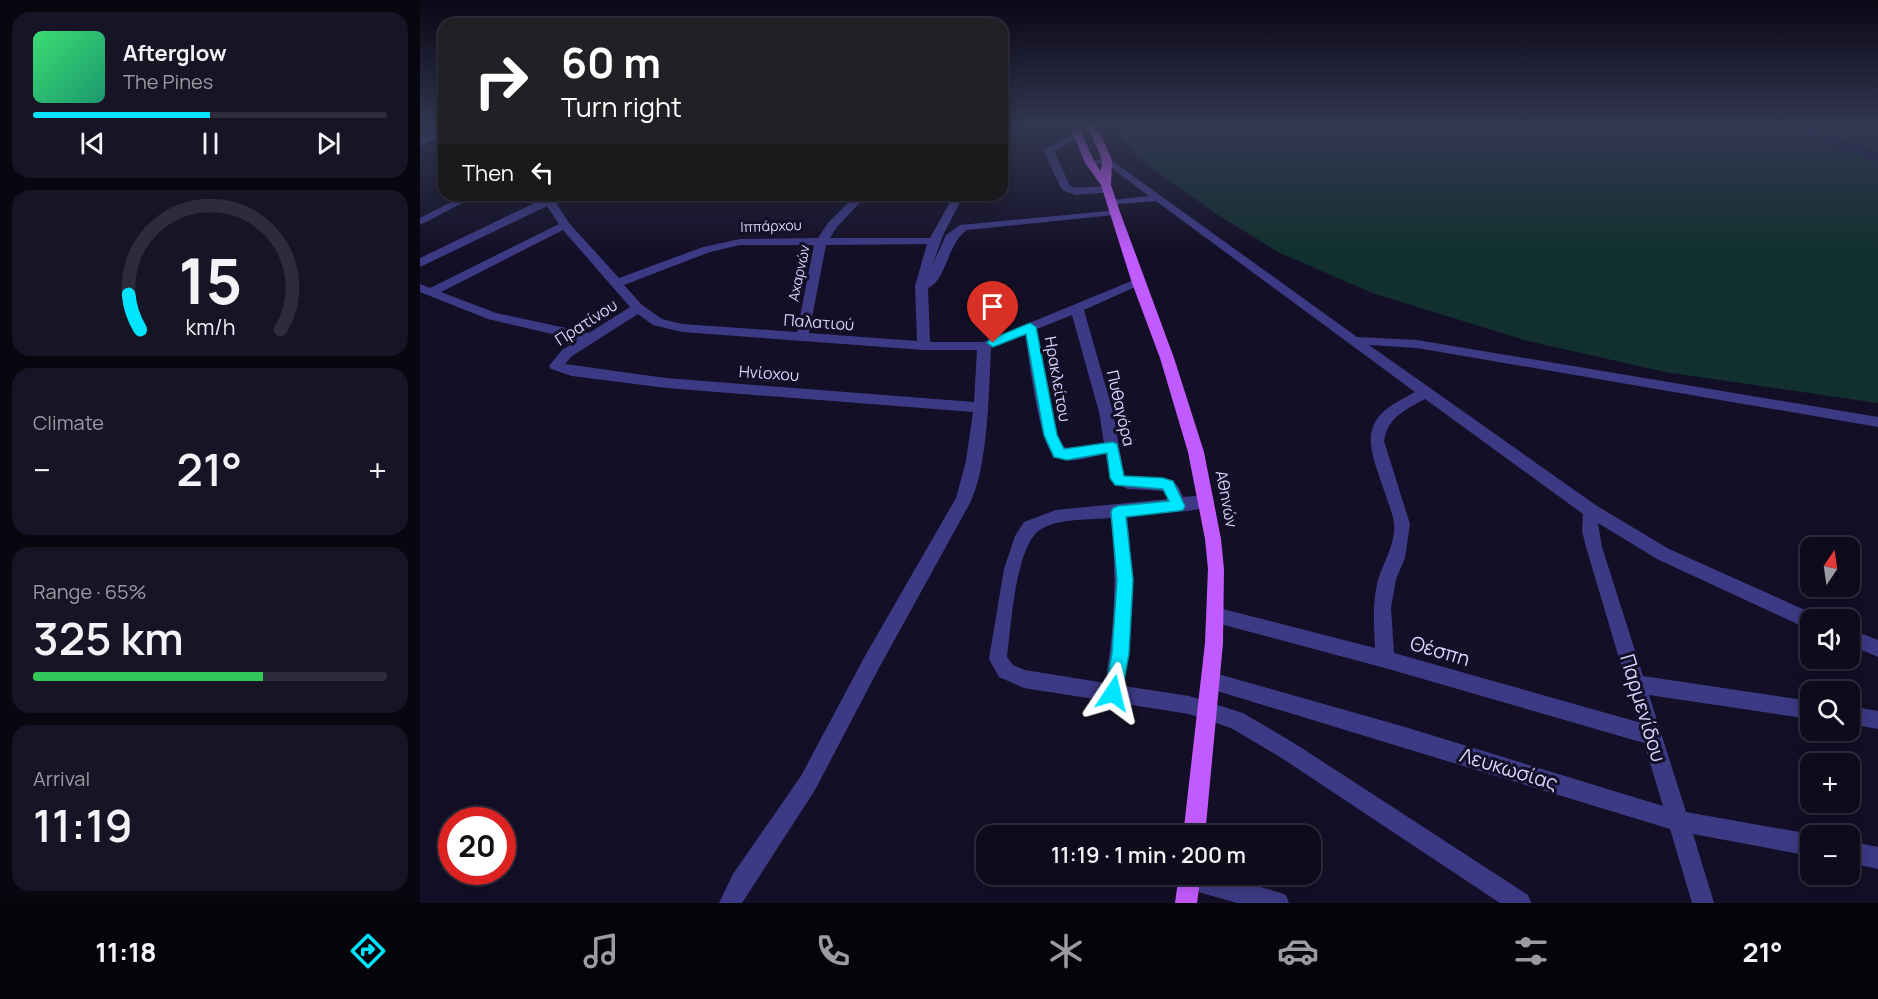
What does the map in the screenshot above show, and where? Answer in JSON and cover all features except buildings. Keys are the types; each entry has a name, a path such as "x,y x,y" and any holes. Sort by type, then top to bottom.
{"main road":[{"name":"Αθηνών","path":"1093,168 1110,197 1138,283 1167,358 1196,452 1215,555 1215,615 1211,681 1195,825"},
{"name":"Αθηνών","path":"1108,168 1110,197"},
{"path":"1186,903 1189,885"}],"street":[{"path":"1057,168 1066,188 1076,192 1110,197 1156,198"},
{"path":"1117,168 1592,511 1663,554 1800,616"},
{"path":"921,286 928,284 932,279 952,235 964,227 1110,197"},
{"path":"420,222 461,201"},
{"path":"420,263 541,201"},
{"name":"Παλατιού","path":"549,201 565,225 638,308 658,322 682,328 924,346 984,346 1138,283"},
{"name":"Αχαρνών","path":"802,338 812,276 822,240 832,225 856,201"},
{"path":"924,346 920,315 921,286 933,241 956,201"},
{"path":"426,290 565,225"},
{"name":"Ιππάρχου","path":"618,283 722,245 764,240 933,241"},
{"path":"426,290 501,318 590,338"},
{"name":"Πρατίνου","path":"555,366 567,352 638,308"},
{"name":"Πυθαγόρα","path":"1077,308 1106,412 1117,478 1120,481 1168,485 1173,491 1178,506"},
{"name":"Ηρακλείτου","path":"1030,327 1050,435 1055,448 1059,453 1067,455 1113,447"},
{"path":"1354,341 1383,340 1417,344 1878,422"},
{"path":"730,903 741,882 808,783 898,615 955,517 972,473 981,408 984,346"},
{"name":"Ηνίοχου","path":"555,366 572,371 675,384 981,408"},
{"path":"1385,658 1382,608 1387,579 1397,558 1402,524 1380,451 1378,427 1383,418 1426,392"},
{"path":"1206,501 1178,506 1056,518 1040,521 1029,528 1014,562 998,659 1006,671 1024,679 1207,709 1260,733 1520,903"},
{"name":"Παρμενίδου","path":"1592,511 1590,531 1594,547 1703,903"},
{"path":"1113,693 1120,653 1125,580 1118,512"},
{"name":"Θέσπη","path":"1215,615 1385,658 1652,736"},
{"path":"1860,641 1878,649"},
{"name":"Λευκωσίας","path":"1211,681 1405,737 1678,821 1800,843"},
{"path":"1635,684 1800,709"},
{"path":"1860,717 1878,720"},
{"path":"1860,854 1878,858"},
{"path":"1217,885 1278,903"}],"green space":[{"path":"1152,168 1878,168 1878,403 1665,372 1528,341 1372,293 1278,252 1218,215"}],"route":[{"path":"993,343 1030,327 1050,435 1059,453 1067,455 1113,447 1117,478 1120,481 1163,483 1173,491 1178,506 1118,512 1125,580 1120,653 1113,693"}]}
